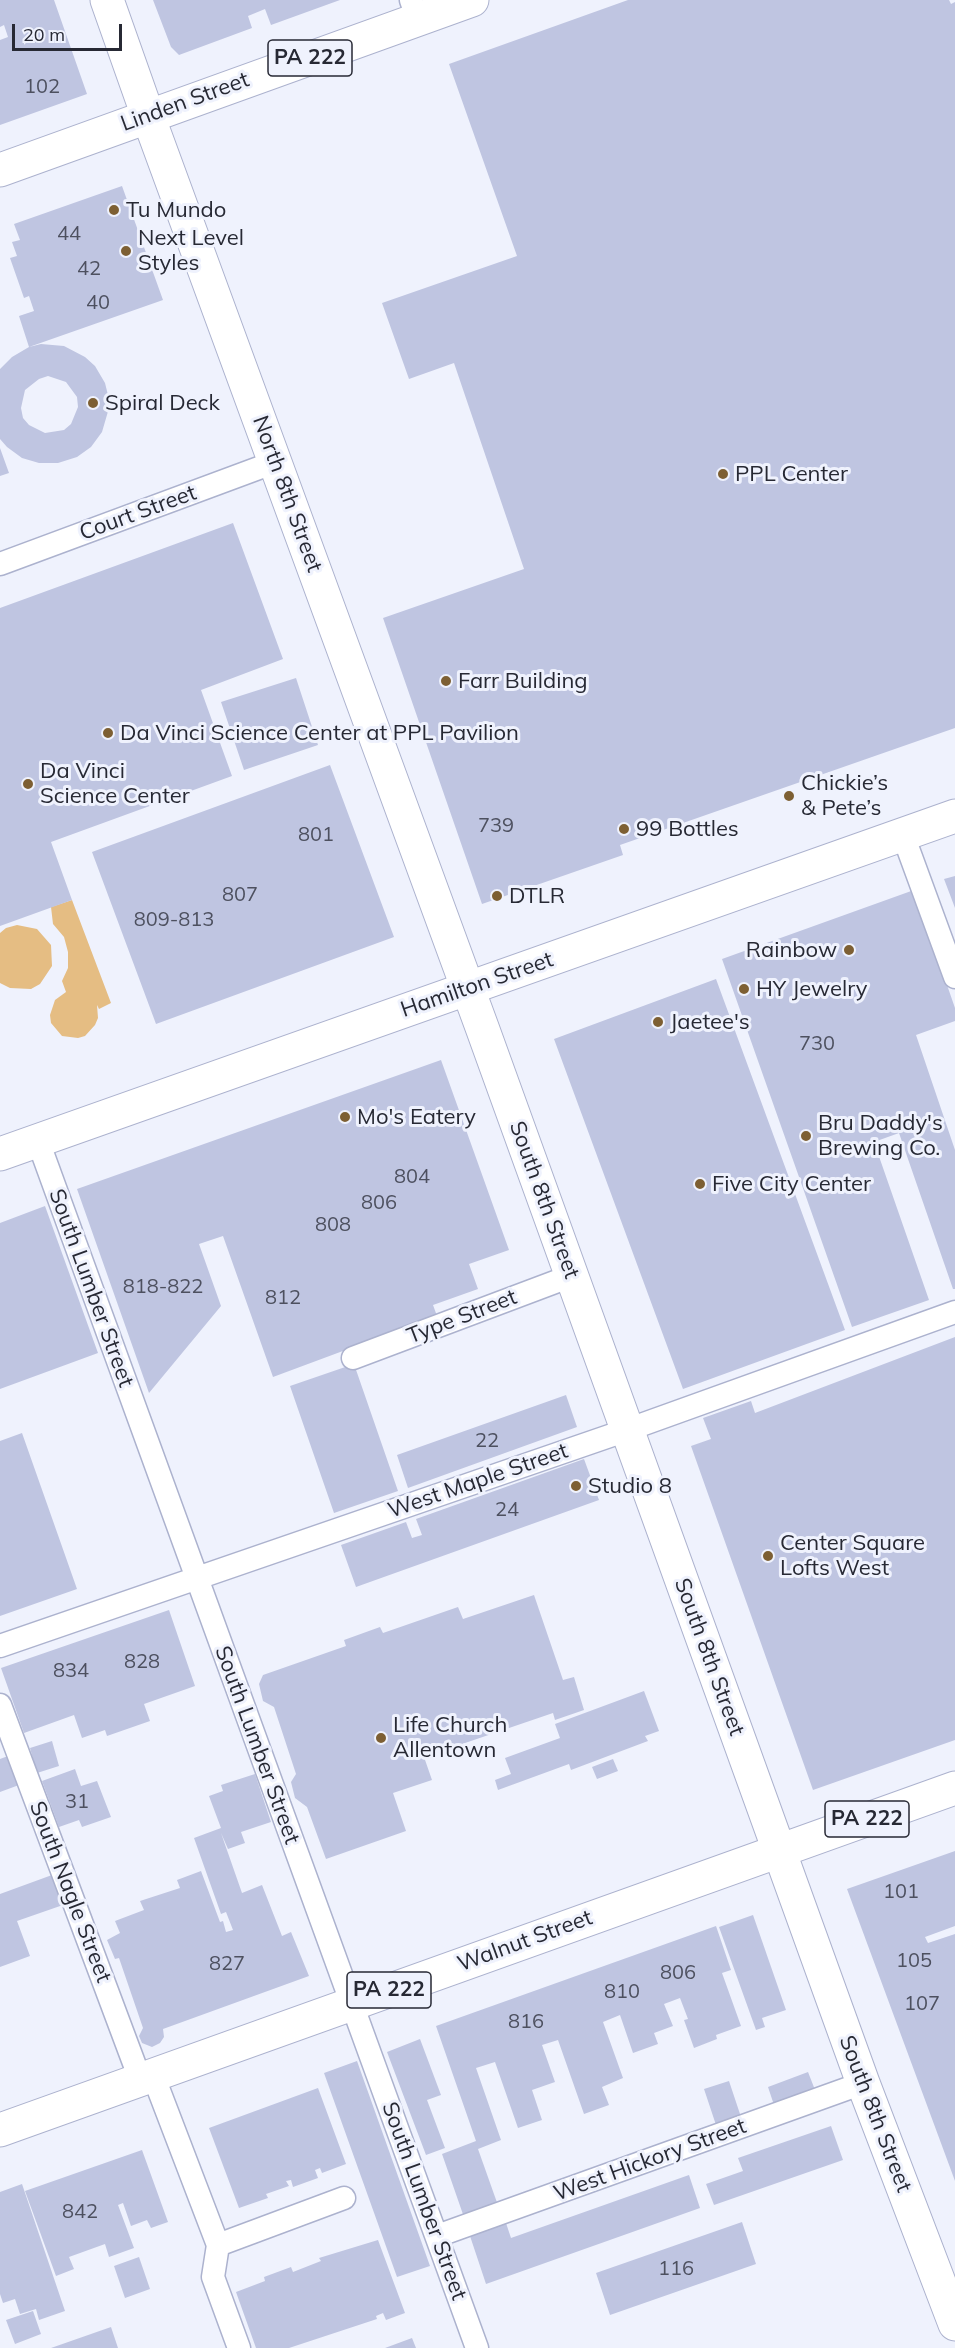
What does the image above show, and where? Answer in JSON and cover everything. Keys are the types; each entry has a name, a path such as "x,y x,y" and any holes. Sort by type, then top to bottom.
{"main road":[{"name":"North 8th Street","path":"107,0 468,988"},
{"name":"Linden Street","path":"0,170 148,116 414,10 472,0"},
{"name":"Hamilton Street","path":"0,1154 955,816"},
{"name":"South 8th Street","path":"468,988 863,2083 946,2272 955,2324"},
{"name":"PA 222","path":"778,1850 955,1788"},
{"name":"Walnut Street","path":"0,2130 778,1850"}],"lane":[{"name":"Court Street","path":"0,564 275,462"},
{"path":"903,835 955,977"},
{"name":"South Lumber Street","path":"38,1141 477,2348"},
{"name":"Type Street","path":"353,1358 571,1276"},
{"name":"West Maple Street","path":"0,1646 627,1430 955,1312"},
{"name":"South Nagle Street","path":"0,1705 147,2077 218,2245"},
{"name":"West Hickory Street","path":"436,2236 863,2083"},
{"path":"239,2348 213,2277 218,2245 344,2198"}],"shaded area":[{"path":"72,900 111,1003 99,1009 97,1005 98,1018 95,1025 85,1036 78,1038 62,1036 51,1023 50,1015 55,1000 66,992 62,981 68,968 68,952 64,937 53,924 51,907"},
{"path":"17,925 37,929 51,945 52,966 40,984 31,989 10,988 0,983 0,933 6,928"}],"building":[{"path":"0,0 54,0 87,94 0,125 0,40 8,37 4,25 0,27"},
{"path":"153,0 340,0 271,25 265,9 248,16 252,28 179,55 171,47"},
{"name":"PPL Center","path":"628,0 949,0 951,4 955,2 955,728 620,845 623,855 482,904 383,618 524,569 454,363 409,379 382,303 517,256 449,64"},
{"path":"122,186 163,300 29,347 19,316 34,311 29,296 24,298 10,258 17,256 12,242 20,240 14,224"},
{"name":"Spiral Deck","path":"41,344 64,346 85,357 95,366 105,383 109,408 102,432 91,447 77,457 58,463 39,463 22,458 0,439 0,369 12,357 29,347","holes":["48,376 66,382 77,397 78,407 71,424 64,430 45,433 29,425 23,418 21,408 25,390 39,379"]},
{"path":"0,448 9,473 0,476"},
{"name":"Da Vinci Science Center at PPL Pavilion","path":"233,523 283,659 201,690 232,776 51,842 72,900 0,926 0,608"},
{"path":"296,678 318,745 244,770 221,702"},
{"path":"330,765 394,937 156,1024 92,852"},
{"path":"955,876 955,908 944,879"},
{"path":"914,890 955,1008 955,1021 916,1035 955,1150 955,1289 953,1289 899,1133 874,1142 929,1300 852,1327 722,959"},
{"name":"Five City Center","path":"716,979 845,1330 683,1389 554,1039"},
{"path":"441,1060 509,1250 469,1264 478,1289 433,1305 437,1316 273,1377 223,1236 199,1244 221,1306 149,1393 77,1189"},
{"path":"45,1206 98,1353 0,1389 0,1223"},
{"path":"955,1337 955,1740 813,1790 691,1446 711,1439 703,1418 751,1401 755,1413"},
{"path":"354,1364 398,1491 334,1513 290,1386"},
{"path":"566,1395 577,1427 408,1488 397,1455"},
{"path":"22,1433 77,1589 0,1616 0,1441"},
{"path":"584,1459 599,1500 356,1587 341,1545 406,1522 412,1538 422,1535 416,1519"},
{"name":"Life Church Allentown","path":"534,1595 563,1680 574,1677 584,1710 555,1720 553,1713 424,1757 432,1780 393,1793 406,1831 326,1859 307,1807 295,1798 291,1782 296,1774 274,1707 263,1701 259,1684 263,1675 346,1646 344,1640 380,1627 383,1633 458,1607 463,1619"},
{"path":"169,1610 195,1686 144,1704 150,1721 107,1736 105,1730 82,1738 74,1715 24,1733 1,1668"},
{"path":"644,1691 659,1731 645,1736 648,1741 571,1770 569,1764 498,1790 495,1780 511,1774 505,1758 560,1738 555,1724"},
{"path":"52,1741 59,1766 37,1773 30,1748"},
{"path":"8,1756 19,1785 0,1792 0,1759"},
{"path":"613,1759 618,1771 597,1779 592,1767"},
{"path":"75,1769 81,1786 97,1781 111,1817 82,1827 79,1820 59,1827 42,1781"},
{"path":"255,1774 271,1822 241,1832 245,1843 228,1849 221,1833 242,1893 262,1885 282,1936 291,1932 309,1976 163,2029 164,2037 160,2043 152,2047 142,2043 139,2036 143,2028 119,1958 115,1959 107,1940 120,1933 115,1921 144,1910 140,1901 180,1888 177,1880 201,1871 220,1922 223,1921 226,1932 233,1930 226,1912 221,1914 194,1838 221,1828 209,1796 223,1791 221,1785"},
{"path":"955,1851 955,1926 925,1937 928,1943 955,1934 955,2181 847,1889"},
{"path":"52,1875 63,1905 17,1921 30,1956 0,1967 0,1894"},
{"path":"753,1915 786,2010 762,2018 765,2027 756,2030 719,1927"},
{"path":"716,1926 731,1970 722,1973 741,2026 716,2035 717,2039 694,2048 684,2020 688,2019 680,1998 664,2004 673,2026 654,2033 658,2044 633,2053 620,2015 603,2022 623,2078 602,2087 609,2105 584,2114 558,2040 542,2045 555,2082 532,2090 542,2120 518,2128 495,2062 476,2068 501,2140 478,2149 500,2211 466,2223 442,2154 476,2141 436,2026"},
{"path":"420,2039 441,2095 427,2100 445,2148 426,2155 387,2052"},
{"path":"357,2061 430,2266 397,2277 324,2073"},
{"path":"808,2072 817,2095 776,2111 768,2087"},
{"path":"729,2081 741,2117 716,2125 704,2089"},
{"path":"318,2088 346,2164 322,2173 320,2168 315,2170 318,2178 293,2187 291,2180 286,2181 289,2186 266,2194 268,2198 239,2208 209,2128"},
{"path":"831,2126 843,2160 714,2205 706,2184 743,2171 738,2158"},
{"path":"142,2150 168,2222 151,2228 147,2220 131,2226 123,2203 118,2205 134,2248 109,2257 105,2244 69,2257 74,2269 56,2276 25,2191"},
{"path":"689,2175 700,2208 486,2284 470,2236 506,2223 511,2238"},
{"path":"22,2184 65,2311 39,2320 36,2309 20,2314 15,2299 3,2303 0,2294 0,2192"},
{"path":"742,2222 756,2264 610,2315 596,2273"},
{"path":"378,2240 405,2313 386,2320 383,2313 376,2316 377,2319 289,2348 256,2348 236,2292 265,2281 264,2277 291,2267 293,2272 321,2261 319,2258"},
{"path":"139,2257 150,2289 125,2298 114,2266"},
{"path":"33,2311 41,2334 15,2344 6,2320"},
{"path":"111,2327 118,2348 51,2348"},
{"path":"412,2338 416,2348 385,2348"}],"place":[{"name":"Tu Mundo","path":"114,210"},
{"name":"Next Level Styles","path":"126,251"},
{"name":"Spiral Deck","path":"93,403"},
{"name":"PPL Center","path":"723,474"},
{"name":"Farr Building","path":"446,681"},
{"name":"Da Vinci Science Center at PPL Pavilion","path":"108,733"},
{"name":"Da Vinci Science Center","path":"28,784"},
{"name":"Chickie’s & Pete’s","path":"789,796"},
{"name":"99 Bottles","path":"624,829"},
{"name":"DTLR","path":"497,896"},
{"name":"Rainbow","path":"849,950"},
{"name":"HY Jewelry","path":"744,989"},
{"name":"Jaetee's","path":"658,1022"},
{"name":"Mo's Eatery","path":"345,1117"},
{"name":"Bru Daddy's Brewing Co.","path":"806,1136"},
{"name":"Five City Center","path":"700,1184"},
{"name":"Studio 8","path":"576,1486"},
{"name":"Center Square Lofts West","path":"768,1556"},
{"name":"Life Church Allentown","path":"381,1738"}]}
